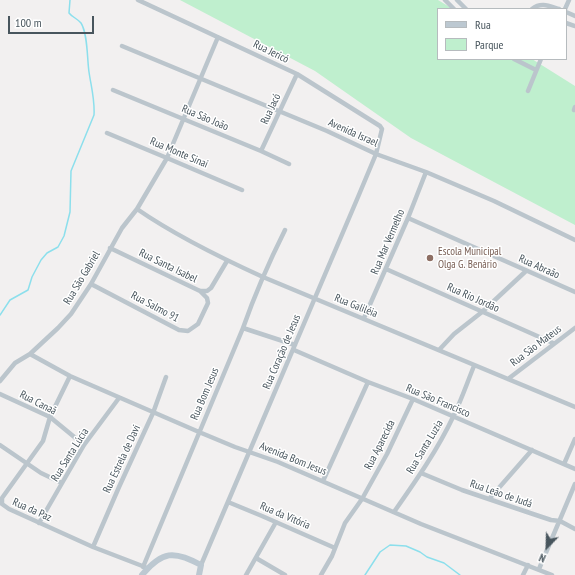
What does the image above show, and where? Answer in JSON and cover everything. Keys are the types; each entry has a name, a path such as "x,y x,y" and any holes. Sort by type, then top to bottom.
{"street":[{"name":"Rua Jericó","path":"138,0 297,74 380,126 382,129 381,136"},
{"path":"445,0 453,8"},
{"path":"457,0 465,8"},
{"path":"534,8 543,5 553,8"},
{"name":"Rua São Gabriel","path":"0,381 15,363 30,354 58,328 71,314 91,284 122,228 137,209 167,158 218,37"},
{"name":"Avenida Israel","path":"122,46 327,131 376,154 426,172 500,204 575,240"},
{"path":"516,60 536,70"},
{"path":"528,90 541,60"},
{"name":"Rua Jacó","path":"261,151 297,74"},
{"name":"Rua São João","path":"114,90 289,164"},
{"name":"Rua Monte Sinai","path":"107,134 242,190"},
{"name":"Rua Coração de Jesus","path":"199,575 201,565 376,154 381,136"},
{"name":"Rua Mar Vermelho","path":"364,318 408,218 426,172"},
{"name":"Rua Galiléia","path":"137,209 170,231 227,261 474,366 575,407"},
{"name":"Rua Abraão","path":"408,218 575,292"},
{"name":"Rua Bom Jesus","path":"145,567 263,277 285,230"},
{"name":"Rua Santa Isabel","path":"110,248 200,291 211,288 227,261"},
{"name":"Rua Rio Jordão","path":"386,269 554,343"},
{"path":"439,350 454,334 482,312 526,271"},
{"name":"Rua Salmo 91","path":"91,284 179,330 188,331 198,324 208,303 207,298 200,291"},
{"name":"Rua São Francisco","path":"243,328 294,348 368,382 413,399 575,469"},
{"name":"Rua São Mateus","path":"508,379 575,328"},
{"name":"Avenida Bom Jesus","path":"30,354 70,376 153,413 552,575"},
{"name":"Rua Santa Luzia","path":"394,512 421,473 453,417 474,366"},
{"name":"Rua da Paz","path":"70,376 50,417 42,441 1,501 5,508 93,547 145,567"},
{"name":"Rua Estrela de Davi","path":"93,547 153,413 166,377"},
{"path":"323,481 368,382"},
{"name":"Rua Canaã","path":"0,394 50,417 84,445"},
{"name":"Rua Santa Lúcia","path":"39,523 84,445 119,398"},
{"name":"Rua Aparecida","path":"321,575 329,563 345,523 362,499 387,454 413,399"},
{"path":"564,464 575,439"},
{"path":"0,445 40,473 62,483"},
{"path":"490,498 532,450"},
{"name":"Rua Leão de Judá","path":"421,473 462,490 490,498 551,520 560,521 575,529"},
{"path":"539,570 575,484"},
{"name":"Rua da Vitória","path":"228,502 335,548"},
{"path":"246,575 276,522"},
{"path":"142,575 145,567 171,554 184,557 201,565"},
{"path":"256,558 285,575"},
{"path":"523,575 528,565"}],"green space":[{"path":"180,0 438,0 451,8 437,8 437,60 534,60 575,86 575,225 411,138 315,71"}],"waterway":[{"path":"0,315 10,300 28,290 32,277 41,260 47,253 58,247 64,236 70,212 71,171 94,115 85,33 81,23 69,13 70,0"},
{"path":"365,575 380,552 390,545 406,546 427,557 444,563 460,575"}],"place":[{"name":"Escola Municipal Olga G. Benário","path":"430,258"}]}
